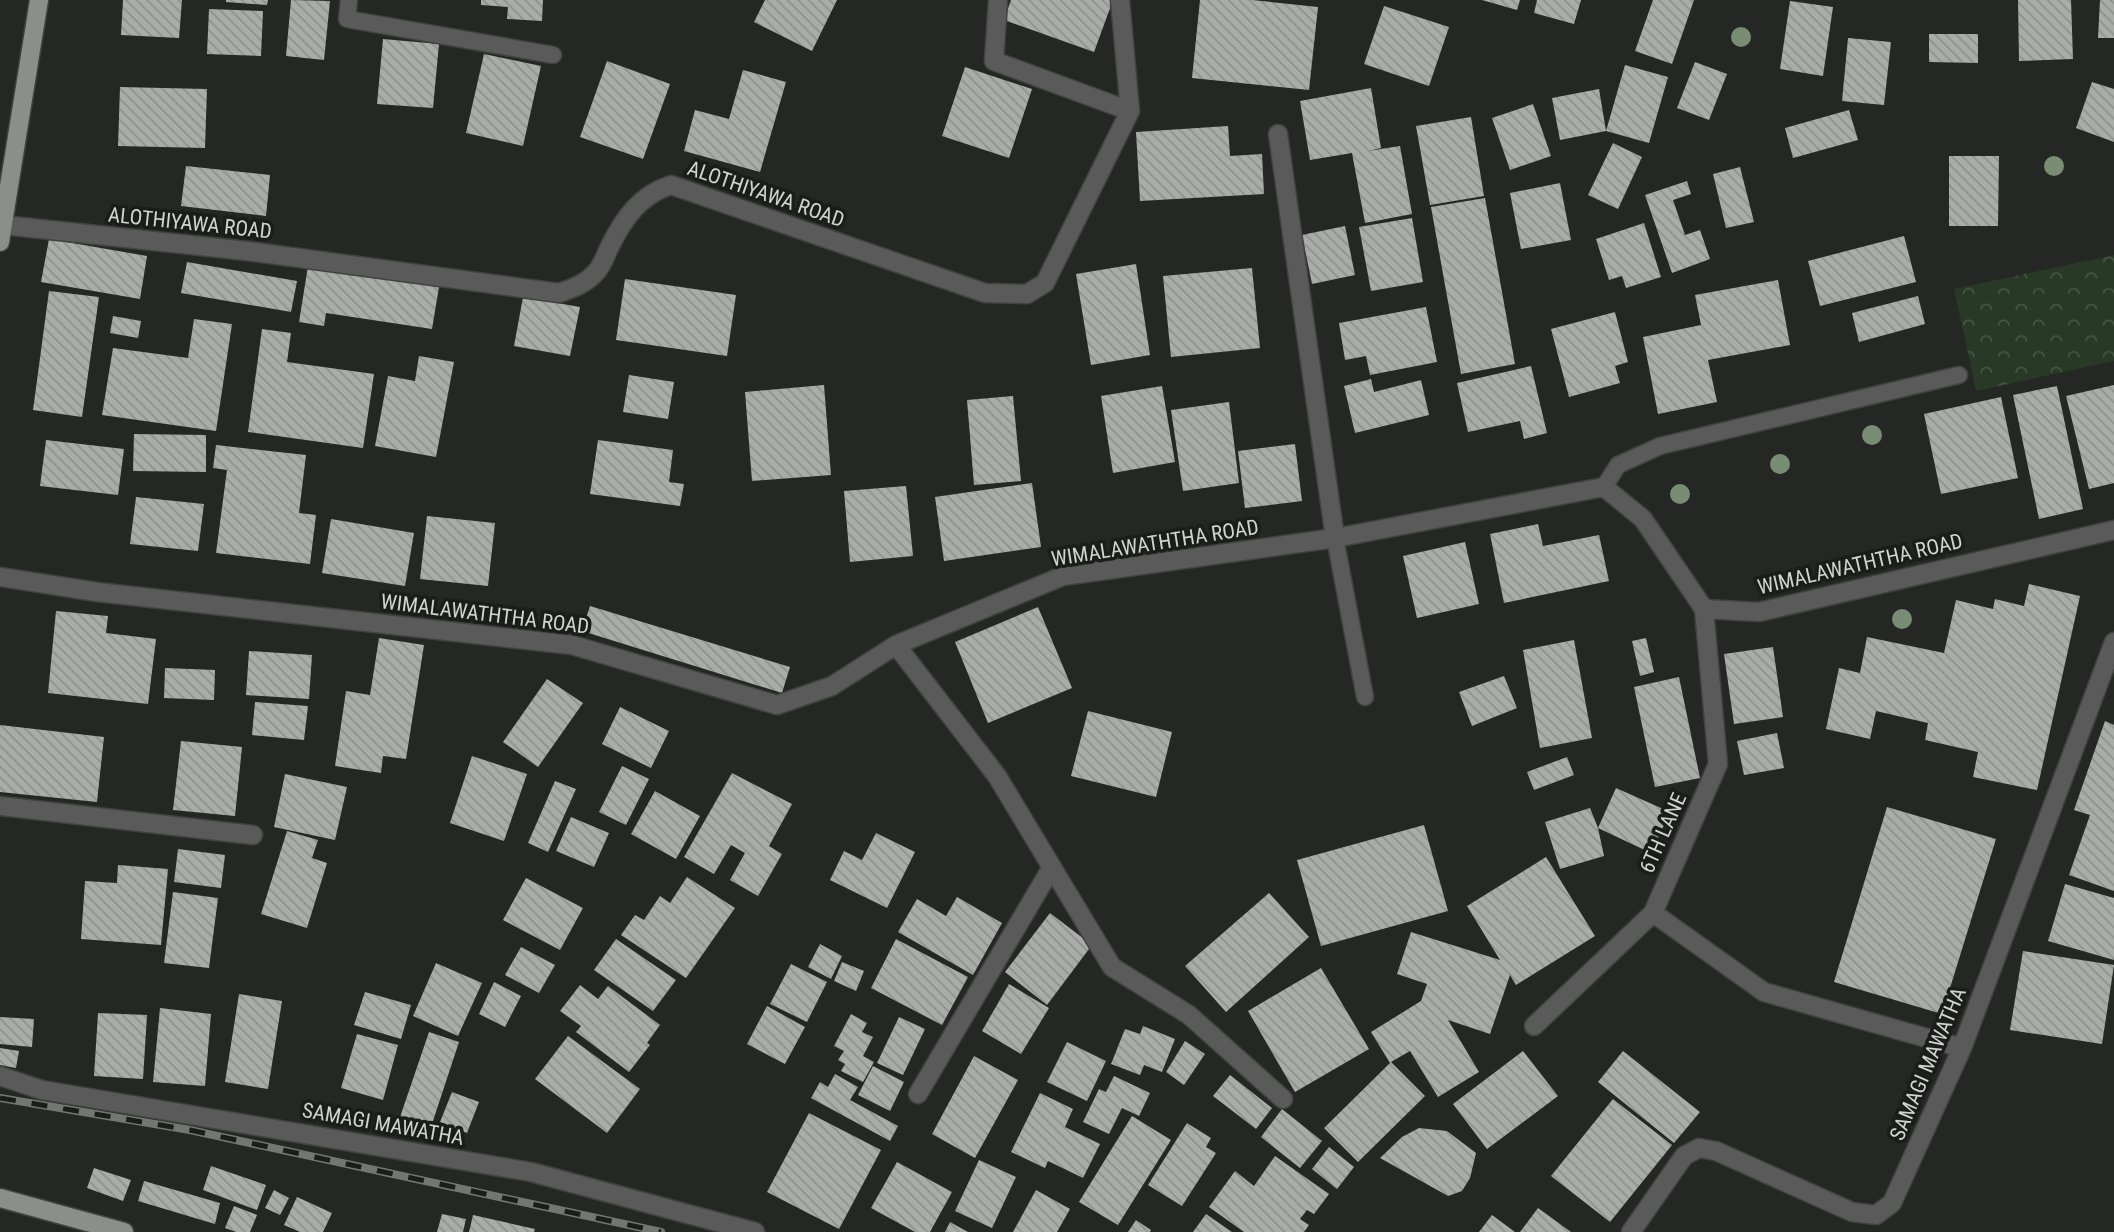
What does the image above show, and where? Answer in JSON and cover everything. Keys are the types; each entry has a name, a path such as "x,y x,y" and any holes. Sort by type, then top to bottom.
{"main road":[{"path":"1,234 39,0"},
{"path":"0,1198 124,1232"}],"street":[{"path":"999,0 994,61 1130,111 1119,0"},
{"name":"ALOTHIYAWA ROAD","path":"1,234 247,251 559,293 582,285 598,270 621,224 642,200 656,190 671,185 985,293 1027,294 1045,282 1130,111"},
{"path":"1278,134 1335,538"},
{"path":"1604,487 1643,519 1704,609"},
{"name":"WIMALAWATHTHA ROAD","path":"0,577 97,592 572,645 777,705 832,686 896,645 1063,576 1335,538 1604,487"},
{"name":"WIMALAWATHTHA ROAD","path":"1704,609 1759,612 2114,530"},
{"name":"6TH LANE","path":"1534,1026 1653,913 1718,764 1704,609"},
{"name":"SAMAGI MAWATHA","path":"1631,1232 1684,1156 1699,1148 1716,1151 1852,1212 1876,1215 1892,1203 1962,1048 2114,642"},
{"path":"896,645 997,776 1112,967 1189,1015 1283,1099"},
{"path":"0,806 253,835"},
{"path":"918,1094 1052,867"},
{"path":"1653,913 1764,992 1962,1048"},
{"name":"SAMAGI MAWATHA","path":"0,1076 42,1090 531,1172 755,1232"}],"lane":[{"path":"349,0 347,19 553,55"},
{"path":"1604,487 1618,465 1660,446 1959,375"},
{"path":"1335,538 1365,697"}],"green space":[{"path":"2114,255 2114,361 1976,391 1954,289"}],"building":[{"path":"123,0 182,0 179,38 121,35"},
{"path":"226,0 268,0 267,5"},
{"path":"291,0 330,1 324,60 286,56"},
{"path":"481,0 543,0 542,21 507,19 508,7 481,5"},
{"path":"765,0 837,0 812,51 754,22"},
{"path":"1011,0 1113,0 1094,52 1004,20"},
{"path":"1200,0 1252,0 1318,7 1309,90 1192,78"},
{"path":"1482,0 1520,0 1517,10"},
{"path":"1537,0 1581,0 1574,24 1534,13"},
{"path":"1653,0 1694,0 1672,64 1635,51"},
{"path":"2018,0 2071,0 2073,59 2019,61"},
{"path":"2100,0 2114,0 2114,38 2098,38"},
{"path":"1790,1 1833,7 1823,76 1780,69"},
{"path":"1384,6 1449,27 1429,86 1364,64"},
{"path":"209,9 263,11 261,56 207,54"},
{"path":"1929,34 1978,34 1978,63 1929,62"},
{"path":"1848,38 1891,42 1884,105 1842,101"},
{"path":"383,39 439,44 433,108 377,104"},
{"path":"484,54 541,66 523,146 466,133"},
{"path":"607,61 670,84 643,159 580,137"},
{"path":"1695,62 1727,74 1709,120 1677,108"},
{"path":"1625,65 1668,77 1649,143 1606,131"},
{"path":"965,67 1032,89 1009,158 942,136"},
{"path":"743,70 786,82 760,172 684,151 695,110 729,119"},
{"path":"2092,82 2114,89 2114,142 2076,128"},
{"path":"120,87 207,89 205,148 118,146"},
{"path":"1371,88 1381,148 1368,151 1400,146 1412,214 1365,223 1352,153 1310,160 1300,101"},
{"path":"1599,89 1606,131 1560,140 1552,98"},
{"path":"1533,104 1551,156 1510,170 1492,118"},
{"path":"1849,110 1858,140 1793,158 1785,128"},
{"path":"1471,117 1484,196 1430,205 1416,126"},
{"path":"1228,126 1230,156 1262,154 1264,194 1140,201 1136,132"},
{"path":"1613,143 1642,157 1618,209 1588,195"},
{"path":"1949,156 1999,156 1998,226 1949,226"},
{"path":"186,166 270,175 266,216 181,206"},
{"path":"1740,167 1754,222 1726,228 1713,174"},
{"path":"1687,181 1691,194 1673,200 1685,235 1700,230 1710,259 1672,273 1645,195"},
{"path":"1560,183 1571,240 1521,249 1510,193"},
{"path":"1485,198 1515,364 1461,374 1431,207"},
{"path":"1412,218 1423,282 1371,291 1359,227"},
{"path":"1644,223 1661,277 1626,288 1622,276 1609,280 1596,239"},
{"path":"1345,226 1355,275 1312,284 1302,235"},
{"path":"1904,236 1916,282 1820,306 1808,261"},
{"path":"49,239 147,256 140,299 41,282"},
{"path":"187,262 297,281 291,312 181,293"},
{"path":"1136,264 1150,355 1091,365 1076,274"},
{"path":"308,266 439,287 432,329 326,313 324,326 299,322"},
{"path":"1252,268 1260,348 1171,357 1163,276"},
{"path":"625,279 736,295 727,356 616,340"},
{"path":"1778,280 1790,345 1708,360 1717,402 1658,414 1643,337 1701,325 1695,295"},
{"path":"49,291 99,297 82,417 33,410"},
{"path":"1918,296 1925,324 1859,342 1852,313"},
{"path":"523,297 580,307 570,356 514,346"},
{"path":"1426,307 1437,362 1370,375 1366,356 1345,360 1339,323"},
{"path":"1615,312 1628,362 1615,366 1620,383 1569,397 1551,329"},
{"path":"113,316 141,321 138,338 110,333"},
{"path":"194,319 232,324 216,431 102,415 113,348 188,358"},
{"path":"262,329 291,333 287,362 374,374 363,448 248,432"},
{"path":"419,356 454,362 436,457 375,446 388,376 415,381"},
{"path":"1531,366 1547,433 1524,439 1520,421 1468,432 1457,383"},
{"path":"629,375 674,382 668,419 623,412"},
{"path":"1371,379 1374,392 1421,380 1429,415 1355,433 1344,386"},
{"path":"824,385 831,475 752,481 745,392"},
{"path":"2114,385 2114,483 2089,489 2066,396"},
{"path":"1162,386 1175,462 1113,473 1101,396"},
{"path":"2057,386 2083,509 2039,519 2013,395"},
{"path":"1013,396 1021,481 974,485 967,400"},
{"path":"2001,397 2018,478 1941,494 1924,414"},
{"path":"1229,402 1239,483 1183,491 1171,410"},
{"path":"134,434 206,435 206,472 133,471"},
{"path":"46,440 124,449 118,495 40,486"},
{"path":"598,440 673,450 669,482 684,484 680,506 590,494"},
{"path":"1295,444 1302,501 1245,508 1238,451"},
{"path":"216,445 306,455 299,513 316,515 310,564 216,553 227,470 213,468"},
{"path":"1032,483 1041,547 944,561 935,497"},
{"path":"906,486 913,556 850,562 844,491"},
{"path":"136,497 204,504 198,551 130,544"},
{"path":"427,516 495,523 488,586 420,579"},
{"path":"331,519 414,533 405,586 322,573"},
{"path":"1538,524 1543,546 1599,535 1609,581 1504,603 1490,534"},
{"path":"1465,542 1479,604 1417,618 1403,556"},
{"path":"2029,584 2080,596 2037,790 1973,777 1978,752 1925,740 1928,723 1876,711 1870,739 1826,729 1839,668 1860,673 1867,637 1944,653 1956,600 1993,609 1995,599 2024,606"},
{"path":"590,606 790,667 782,693 582,631"},
{"path":"1038,607 1072,688 988,723 955,642"},
{"path":"56,611 108,616 106,633 156,639 148,704 48,693"},
{"path":"379,638 424,645 406,759 383,756 381,773 335,766 346,691 370,695"},
{"path":"1646,638 1654,672 1640,676 1632,641"},
{"path":"1574,640 1592,738 1540,748 1523,650"},
{"path":"1773,647 1783,717 1734,724 1724,654"},
{"path":"249,651 312,655 309,699 246,695"},
{"path":"165,668 215,670 214,700 164,698"},
{"path":"1504,676 1517,708 1472,726 1459,692"},
{"path":"1679,677 1700,778 1655,787 1634,687"},
{"path":"547,679 583,703 538,767 503,742"},
{"path":"255,702 308,706 304,740 252,735"},
{"path":"620,707 669,731 651,768 602,744"},
{"path":"1088,711 1172,732 1156,797 1071,776"},
{"path":"2105,721 2114,725 2114,891 2069,875 2090,815 2074,810"},
{"path":"0,725 104,737 97,802 0,792"},
{"path":"1777,733 1784,768 1744,775 1737,741"},
{"path":"181,741 242,747 235,816 173,810"},
{"path":"472,756 527,774 504,841 450,823"},
{"path":"1567,757 1574,775 1534,790 1527,772"},
{"path":"622,766 649,779 626,825 599,812"},
{"path":"732,773 792,804 769,846 782,854 758,896 730,880 745,853 731,845 714,874 684,857"},
{"path":"285,774 347,787 335,840 274,827"},
{"path":"555,781 576,789 548,852 528,843"},
{"path":"1616,788 1670,812 1651,853 1598,828"},
{"path":"655,791 700,816 676,859 631,834"},
{"path":"1887,807 1996,839 1942,1014 1834,982"},
{"path":"1590,808 1604,856 1560,869 1545,822"},
{"path":"571,817 609,833 594,867 556,851"},
{"path":"1424,825 1448,911 1321,946 1297,860"},
{"path":"287,831 318,840 312,858 327,863 307,928 261,914"},
{"path":"876,833 915,852 887,908 830,880 844,851 862,860"},
{"path":"178,849 225,855 221,888 174,882"},
{"path":"1546,857 1595,936 1516,985 1510,975 1490,1034 1448,1020 1479,1072 1438,1097 1410,1051 1391,1062 1425,1096 1358,1162 1324,1128 1390,1063 1371,1032 1421,1001 1427,984 1397,974 1411,932 1500,960 1467,906"},
{"path":"118,865 168,869 161,945 81,939 85,881 117,883"},
{"path":"687,877 735,908 686,978 621,935 635,915 644,920 660,896 670,903"},
{"path":"526,878 583,908 560,950 503,920"},
{"path":"2065,884 2114,898 2114,960 2048,941"},
{"path":"173,892 218,898 209,968 164,963"},
{"path":"1269,893 1309,937 1226,1012 1185,966"},
{"path":"957,897 1002,923 973,975 898,932 917,899 946,916"},
{"path":"1050,913 1092,945 1047,1005 1005,972"},
{"path":"616,939 676,980 653,1011 594,970"},
{"path":"896,939 968,977 942,1025 871,988"},
{"path":"820,944 842,956 831,979 808,967"},
{"path":"521,947 555,965 539,993 505,975"},
{"path":"2023,951 2114,965 2102,1044 2010,1030"},
{"path":"842,962 864,971 856,991 834,981"},
{"path":"436,963 482,983 458,1036 413,1016"},
{"path":"791,964 827,982 807,1022 770,1004"},
{"path":"1321,968 1369,1049 1295,1092 1248,1011"},
{"path":"494,982 521,996 505,1027 479,1014"},
{"path":"1009,984 1049,1008 1021,1054 982,1031"},
{"path":"580,985 598,999 608,986 660,1025 647,1043 650,1045 629,1072 576,1032 581,1026 560,1011"},
{"path":"365,992 411,1005 401,1039 354,1025"},
{"path":"239,994 282,1001 268,1089 225,1082"},
{"path":"767,1006 805,1027 785,1064 747,1044"},
{"path":"160,1008 211,1014 205,1086 153,1082"},
{"path":"98,1013 147,1015 143,1079 94,1076"},
{"path":"851,1014 867,1023 862,1032 873,1037 863,1056 874,1062 863,1082 841,1071 845,1064 838,1060 844,1051 834,1046"},
{"path":"0,1017 34,1019 32,1047 0,1044"},
{"path":"899,1017 925,1029 903,1075 877,1063"},
{"path":"1143,1026 1175,1039 1162,1072 1144,1065 1140,1075 1111,1064 1125,1029 1140,1034"},
{"path":"429,1032 459,1042 430,1130 399,1120"},
{"path":"357,1034 398,1045 383,1100 341,1088"},
{"path":"568,1036 640,1089 607,1133 535,1079"},
{"path":"1185,1041 1205,1054 1184,1085 1166,1072"},
{"path":"1067,1042 1106,1061 1087,1101 1047,1082"},
{"path":"0,1048 19,1051 16,1068 0,1065"},
{"path":"1523,1051 1558,1096 1487,1149 1453,1104"},
{"path":"1623,1051 1700,1112 1674,1143 1598,1082"},
{"path":"974,1056 1018,1080 975,1158 932,1134"},
{"path":"873,1066 904,1082 890,1111 858,1095"},
{"path":"835,1074 858,1087 850,1100 898,1126 890,1141 811,1098 820,1082 828,1087"},
{"path":"1230,1075 1272,1108 1256,1129 1213,1096"},
{"path":"1114,1076 1150,1093 1139,1116 1122,1108 1109,1134 1083,1122 1099,1089 1106,1092"},
{"path":"452,1092 479,1102 467,1133 440,1122"},
{"path":"1040,1093 1073,1109 1065,1127 1100,1144 1083,1178 1048,1161 1045,1168 1011,1152"},
{"path":"1613,1099 1672,1145 1610,1222 1551,1176"},
{"path":"1282,1109 1322,1141 1300,1168 1261,1137"},
{"path":"809,1113 881,1150 839,1229 767,1192"},
{"path":"1132,1116 1171,1140 1118,1225 1079,1202"},
{"path":"1187,1123 1211,1138 1206,1147 1216,1153 1182,1206 1148,1185"},
{"path":"1419,1128 1447,1131 1476,1153 1470,1178 1462,1191 1448,1196 1380,1158 1402,1137"},
{"path":"1329,1147 1354,1167 1337,1189 1312,1169"},
{"path":"1275,1156 1329,1194 1314,1214 1307,1210 1300,1219 1309,1225 1304,1232 1244,1232 1209,1207 1235,1171 1254,1186"},
{"path":"979,1160 1016,1177 992,1228 955,1211"},
{"path":"897,1162 952,1192 930,1232 915,1232 871,1208"},
{"path":"211,1166 266,1185 257,1210 203,1190"},
{"path":"94,1168 131,1180 123,1201 87,1188"},
{"path":"144,1181 220,1203 215,1224 138,1201"},
{"path":"274,1190 289,1198 280,1215 265,1208"},
{"path":"1036,1190 1070,1209 1057,1232 1013,1232"},
{"path":"297,1197 332,1213 323,1232 300,1232 284,1225"},
{"path":"234,1206 257,1215 250,1232 236,1232 225,1228"},
{"path":"1538,1208 1571,1232 1520,1232"},
{"path":"442,1214 466,1219 463,1232 437,1232"},
{"path":"1206,1214 1232,1232 1193,1232"},
{"path":"473,1215 535,1229 534,1232 469,1232"},
{"path":"1492,1215 1515,1232 1479,1232"},
{"path":"1136,1220 1151,1230 1150,1232 1128,1232"},
{"path":"950,1222 968,1232 945,1232"}],"railway":[{"path":"0,1098 190,1130 661,1232"}]}
